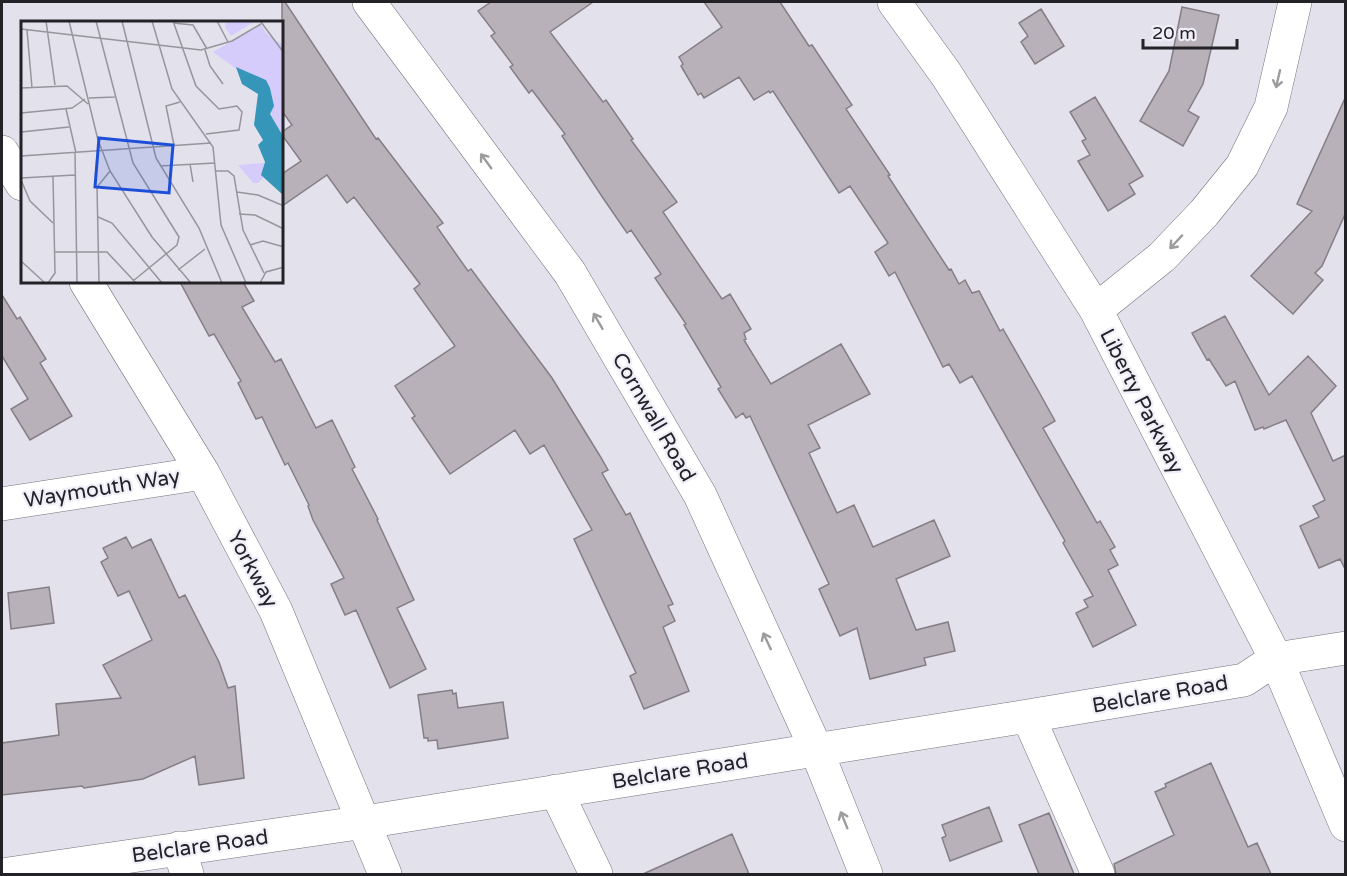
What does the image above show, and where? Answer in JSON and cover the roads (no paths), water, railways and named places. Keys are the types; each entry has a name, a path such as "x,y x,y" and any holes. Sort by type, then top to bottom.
{"street":[{"name":"Cornwall Road","path":"369,2 570,273 700,495 816,749 866,874"},
{"name":"Liberty Parkway","path":"894,2 946,74 1096,310 1276,659 1346,825"},
{"path":"1096,310 1162,257 1204,213 1242,166 1271,107 1295,2"},
{"path":"2,152 21,182"},
{"name":"Yorkway","path":"87,284 203,473 276,611 385,874"},
{"name":"Waymouth Way","path":"2,504 203,473"},
{"name":"Belclare Road","path":"8,874 183,861 365,822 1244,680 1276,659 1346,648"},
{"path":"1028,716 1098,874"},
{"path":"556,790 596,874"}]}
